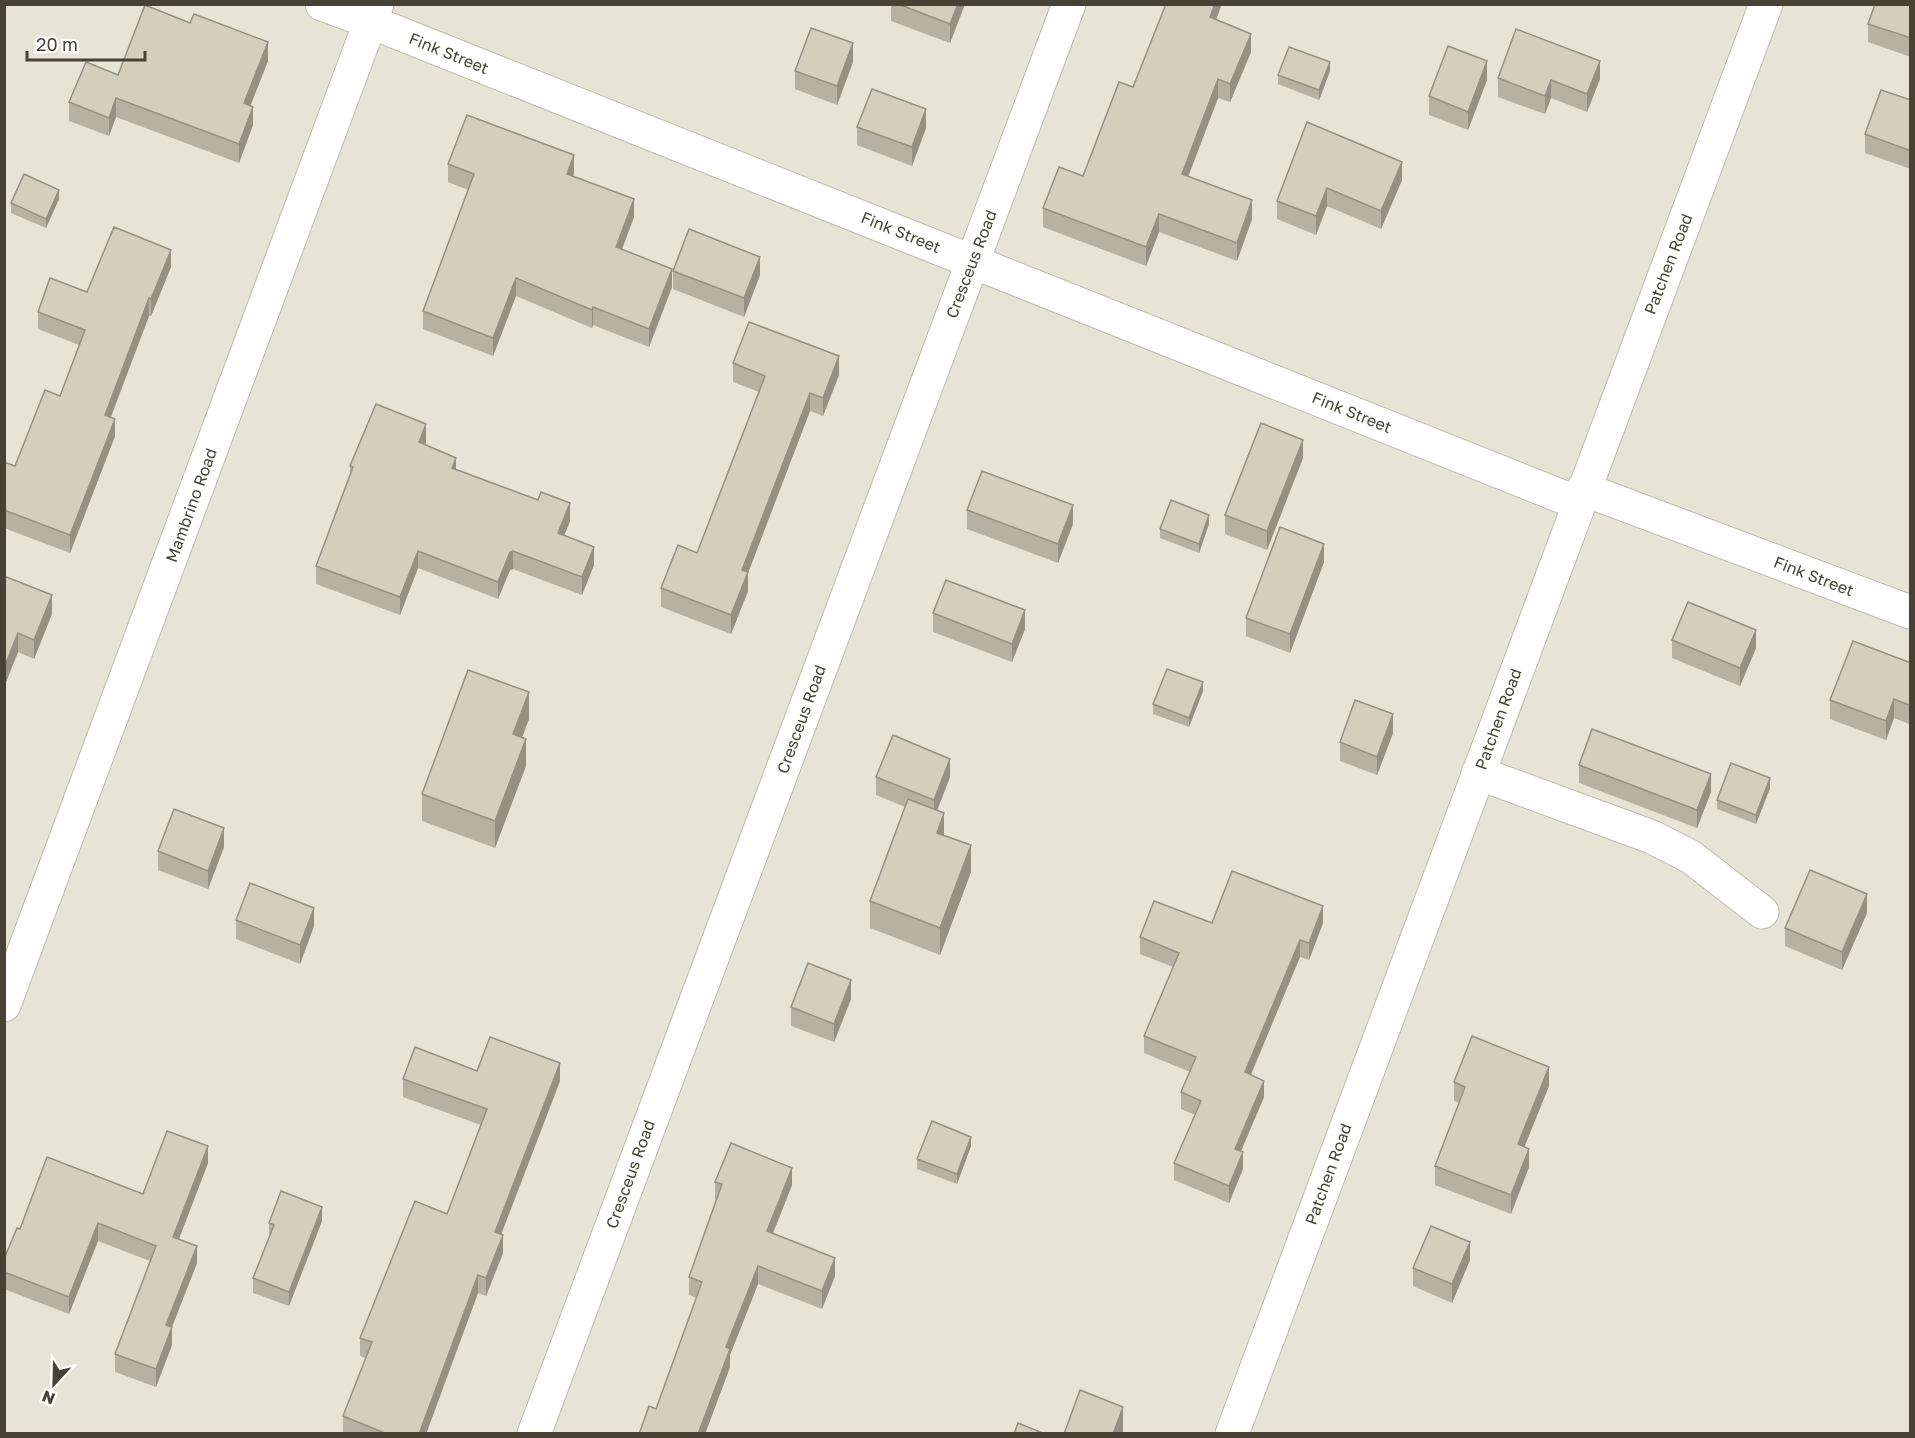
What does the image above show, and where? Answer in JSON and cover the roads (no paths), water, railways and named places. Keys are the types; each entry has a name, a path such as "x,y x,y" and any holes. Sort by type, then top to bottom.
{"street":[{"name":"Fink Street","path":"322,4 374,13 972,260 1581,496 1911,612"},
{"name":"Cresceus Road","path":"534,1434 1069,4"},
{"name":"Patchen Road","path":"1232,1434 1766,4"},
{"name":"Mambrino Road","path":"4,1005 374,13"},
{"path":"1478,773 1652,837 1691,857 1762,912"}]}
